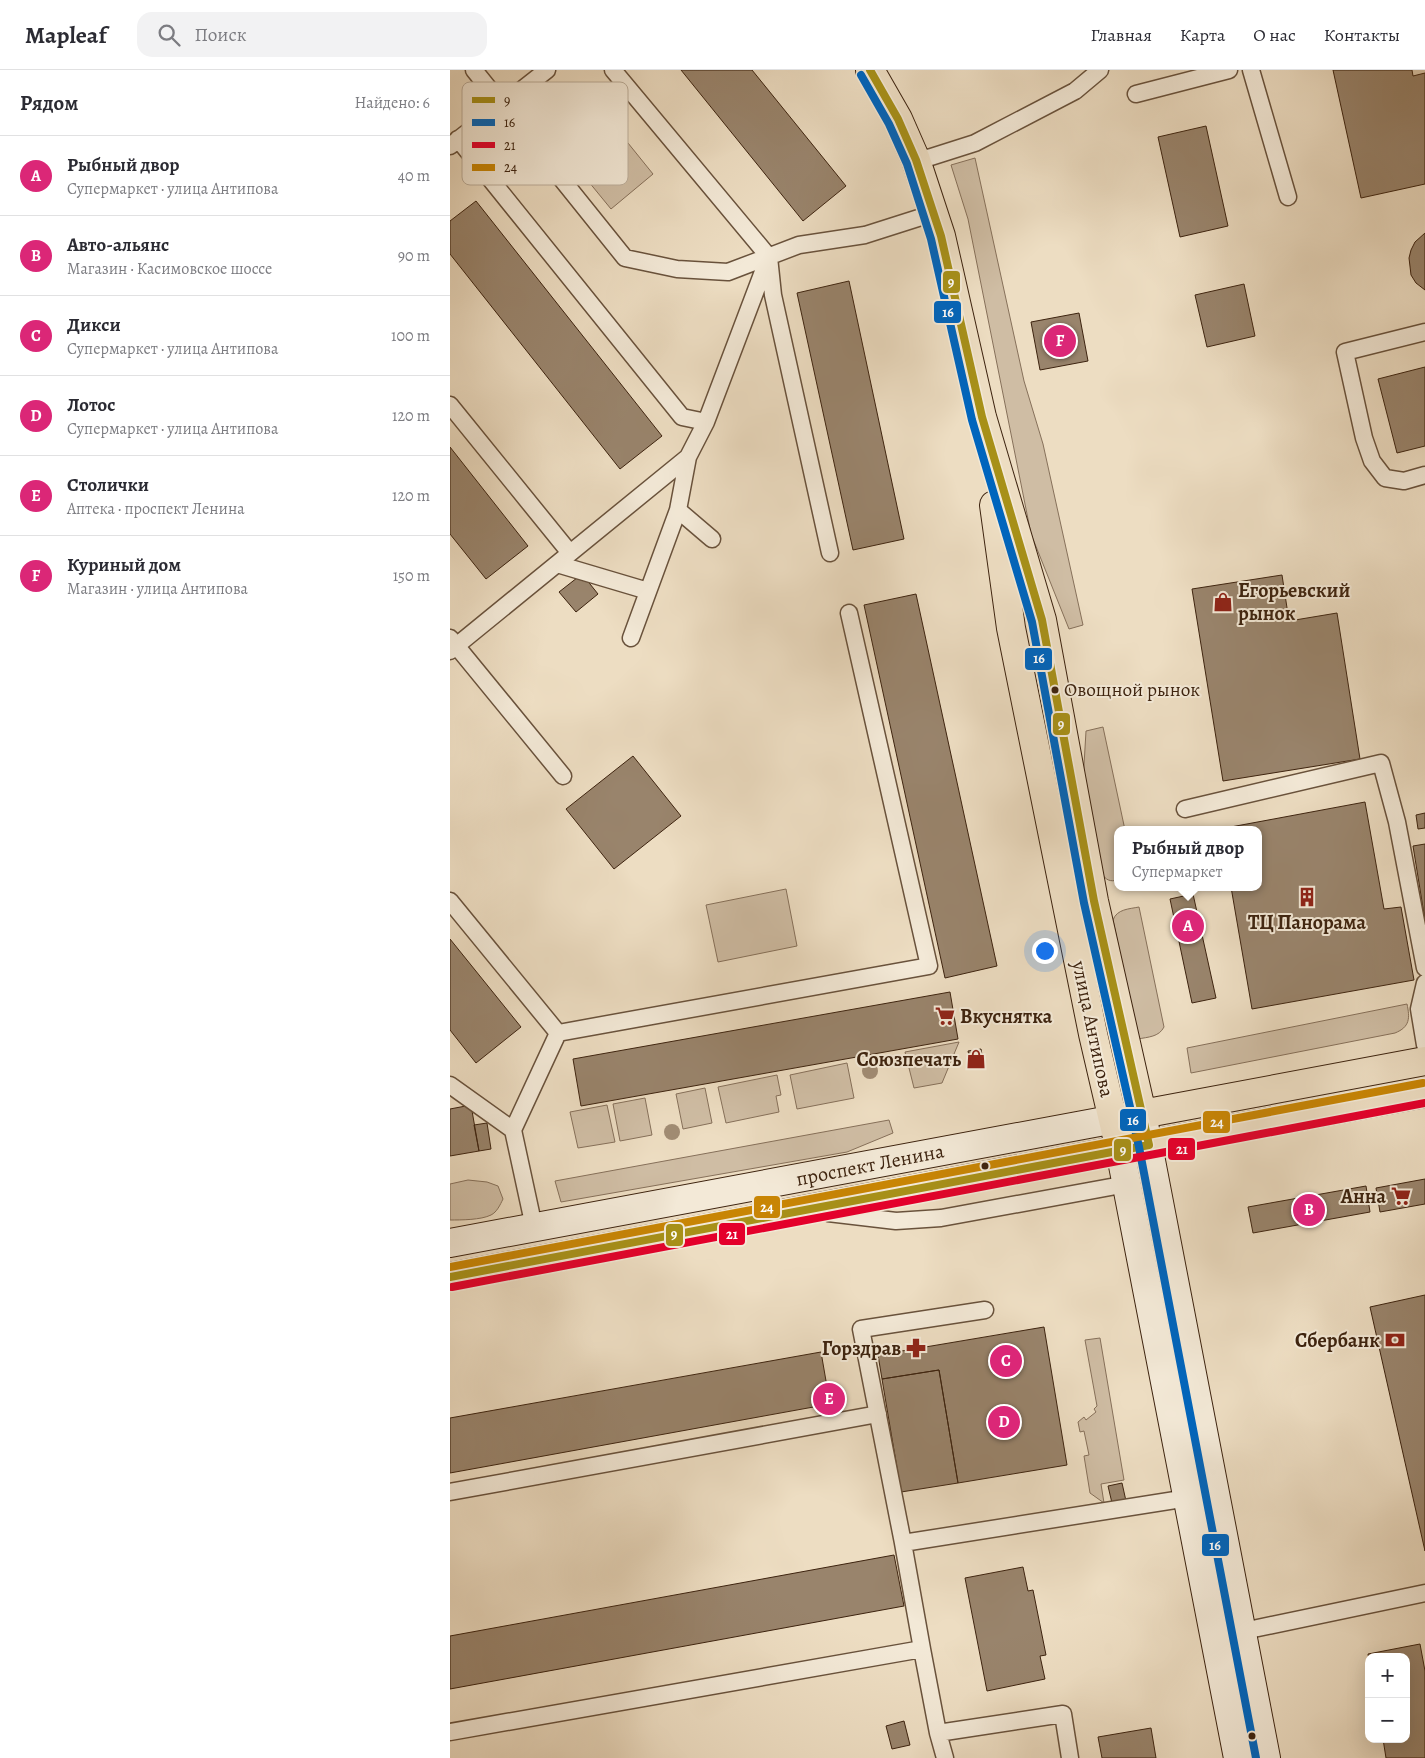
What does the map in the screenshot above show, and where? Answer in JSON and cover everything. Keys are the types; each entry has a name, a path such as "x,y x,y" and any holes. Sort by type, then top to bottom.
{"main road":[{"name":"улица Антипова","path":"870,70 898,119 916,160 934,213 941,236 982,417 1042,620 1094,901 1149,1145 1266,1758"},
{"name":"улица Антипова","path":"982,417 1011,628 1091,1025 1127,1184 1238,1758"},
{"path":"1142,1114 1425,1061"},
{"name":"проспект Ленина","path":"450,1277 1425,1092"},
{"name":"проспект Ленина","path":"450,1243 1142,1114"}],"lane":[{"path":"474,70 484,82"},
{"path":"532,82 547,70"},
{"path":"613,70 623,82"},
{"path":"916,160 975,143 1075,91 1100,70"},
{"path":"1136,94 1196,74 1229,70"},
{"path":"1250,70 1288,197"},
{"path":"628,88 768,257 773,295 830,552"},
{"path":"454,143 462,153"},
{"path":"489,185 682,417 706,422"},
{"path":"566,185 625,258 677,269 728,272 799,245 865,236 934,213"},
{"path":"631,638 678,510 688,457 706,422 768,257"},
{"path":"1425,332 1346,352 1364,438 1372,461 1386,478 1404,481 1425,475"},
{"path":"450,405 564,559 648,592"},
{"path":"563,776 452,645 564,559 688,457"},
{"path":"678,510 712,538"},
{"path":"558,1033 929,966 849,613"},
{"path":"1185,809 1381,763 1397,822 1425,968"},
{"path":"450,901 558,1033"},
{"path":"1425,983 1419,1009 1425,1046"},
{"path":"534,1227 513,1130 558,1033"},
{"path":"450,1085 513,1130"},
{"path":"804,1210 896,1221 942,1218 1127,1184"},
{"path":"945,1758 938,1733 862,1329 985,1310"},
{"path":"450,1492 878,1414"},
{"path":"903,1543 1188,1498"},
{"path":"1215,1637 1425,1593"},
{"path":"450,1732 922,1649"},
{"path":"938,1733 1063,1714 1070,1758"}],"shaded area":[{"path":"628,143 653,174 611,209 591,185 628,185"},
{"path":"975,158 1024,381 1043,444 1083,625 1069,629 1031,534 968,219 951,165"},
{"path":"1103,727 1124,826 1114,826 1113,881 1110,881 1102,874 1083,782 1086,731"},
{"path":"786,889 797,946 718,962 706,905"},
{"path":"1139,907 1164,1027 1156,1035 1138,1039 1113,920 1120,912"},
{"path":"1407,1004 1408,1021 1404,1028 1395,1033 1191,1073 1187,1048"},
{"path":"959,1042 942,1083 914,1088 905,1052"},
{"path":"847,1063 854,1098 797,1109 790,1075"},
{"path":"777,1075 781,1095 776,1096 779,1112 726,1123 718,1087"},
{"path":"705,1088 712,1123 683,1129 676,1094"},
{"path":"645,1098 652,1135 620,1141 613,1104"},
{"path":"607,1105 615,1142 578,1148 570,1112"},
{"path":"889,1120 893,1133 847,1152 561,1202 555,1181"},
{"path":"468,1180 487,1182 498,1186 503,1199 497,1210 487,1217 450,1220 450,1184"},
{"path":"1100,1338 1124,1480 1101,1484 1104,1503 1090,1493 1084,1456 1089,1455 1084,1431 1080,1432 1078,1422 1084,1417 1086,1420 1096,1412 1094,1409 1097,1406 1085,1340"}],"building":[{"path":"681,70 752,70 846,186 803,221"},
{"path":"1333,70 1412,70 1413,76 1425,73 1425,184 1361,198"},
{"path":"1206,126 1228,226 1180,237 1158,137"},
{"path":"476,201 662,436 620,469 450,254 450,221"},
{"path":"1425,233 1425,290 1416,283 1411,275 1409,258 1415,242"},
{"path":"849,281 904,539 853,550 797,293"},
{"path":"1244,284 1255,336 1207,347 1195,295"},
{"path":"1079,313 1088,361 1040,370 1031,322"},
{"path":"1425,367 1425,446 1397,453 1378,379"},
{"path":"450,447 528,546 486,579 450,534"},
{"path":"582,574 598,594 576,612 559,592"},
{"path":"1282,575 1289,621 1337,613 1360,759 1223,781 1192,589"},
{"path":"916,594 997,966 945,978 864,605"},
{"path":"633,756 681,816 614,869 566,809"},
{"name":"ТЦ Панорама","path":"1365,802 1384,909 1401,907 1414,980 1252,1009 1232,891 1262,891 1262,826 1236,826"},
{"path":"1425,813 1425,828 1418,829 1416,815"},
{"path":"1425,844 1425,920 1413,846"},
{"path":"1193,894 1216,998 1192,1003 1170,899"},
{"path":"450,939 521,1027 476,1063 450,1030"},
{"path":"950,992 958,1039 581,1106 573,1059"},
{"name":"Союзпечать","path":"981,1049 984,1067 972,1069 968,1051"},
{"path":"471,1105 479,1151 450,1156 450,1109"},
{"path":"487,1123 491,1149 479,1151 474,1125"},
{"name":"Анна","path":"1425,1179 1425,1204 1380,1212 1376,1188"},
{"path":"1366,1186 1370,1212 1253,1233 1248,1207"},
{"path":"1425,1295 1425,1551 1370,1307"},
{"path":"1044,1327 1067,1465 958,1483 939,1370 882,1379 878,1355"},
{"path":"821,1352 830,1404 450,1473 450,1418"},
{"path":"939,1370 958,1483 901,1492 882,1379"},
{"path":"1122,1483 1126,1501 1112,1503 1108,1486"},
{"path":"894,1555 904,1606 450,1689 450,1636"},
{"path":"1023,1567 1028,1591 1033,1590 1046,1655 1040,1656 1045,1679 987,1691 965,1578"},
{"path":"1420,1644 1425,1671 1425,1758 1386,1758 1384,1743 1410,1743 1410,1653 1373,1653"},
{"path":"904,1721 910,1745 892,1749 886,1726"},
{"path":"1151,1728 1156,1758 1102,1758 1098,1737"}],"transit line":[{"name":"9","path":"450,1277 1149,1145 1094,901 1042,620 982,417 941,236 916,160 898,119 870,70"},
{"name":"16","path":"861,75 889,124 907,164 931,239 972,420 1032,622 1084,903 1139,1147 1256,1758"},
{"name":"24","path":"450,1267 1423,1083"},
{"name":"21","path":"452,1287 1425,1103"}],"place":[{"name":"Куриный дом","path":"1060,341"},
{"name":"Егорьевский рынок","path":"1223,602"},
{"name":"Овощной рынок","path":"1055,690"},
{"name":"ТЦ Панорама","path":"1307,897"},
{"name":"Рыбный двор","path":"1188,926"},
{"name":"Вкуснятка","path":"945,1016"},
{"name":"Союзпечать","path":"976,1059"},
{"name":"Анна","path":"1401,1196"},
{"name":"Авто-альянс","path":"1309,1210"},
{"name":"Сбербанк","path":"1395,1340"},
{"name":"Горздрав","path":"916,1348"},
{"name":"Дикси","path":"1006,1361"},
{"name":"Столички","path":"829,1399"},
{"name":"Лотос","path":"1004,1422"}]}
